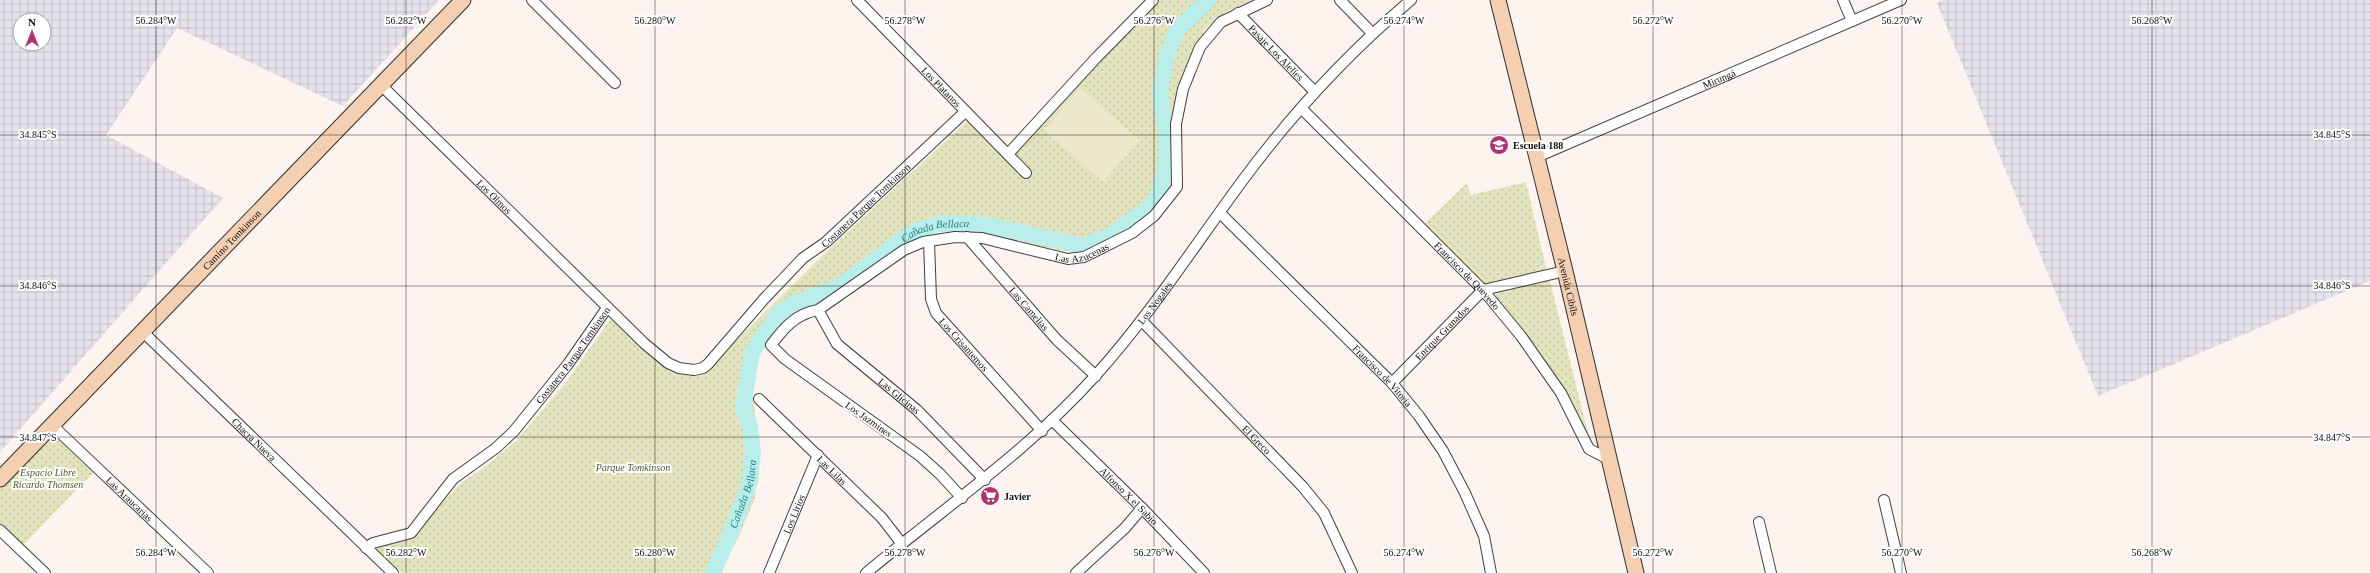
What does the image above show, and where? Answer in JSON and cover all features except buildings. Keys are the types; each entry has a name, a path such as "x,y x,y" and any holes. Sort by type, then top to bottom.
{"street":[{"name":"Camino Tomkinson","path":"0,479 463,0"},
{"path":"532,0 615,83"},
{"name":"Los Platanos","path":"857,0 1026,173"},
{"path":"1008,154 1096,58 1153,0"},
{"name":"Las Azucenas","path":"770,345 794,319 803,313 818,310 904,250 929,241 967,237 1009,244 1068,259 1084,257 1132,233 1147,222 1177,187 1176,124 1183,89 1192,63 1211,31 1221,22 1268,0"},
{"path":"1340,0 1372,33"},
{"name":"Los Nogales","path":"866,573 985,480 1042,431 1096,376 1142,321 1240,184 1301,108 1372,33 1411,0"},
{"name":"Avenida Cibils","path":"1498,0 1565,271 1636,573"},
{"path":"1843,0 1852,21"},
{"name":"Mirungá","path":"1537,157 1901,0"},
{"name":"Pasaje Los Alelíes","path":"1238,13 1315,92"},
{"name":"Los Olmos","path":"381,85 521,220 607,308"},
{"name":"Francisco de Quevedo","path":"1301,108 1483,290 1521,336 1561,393 1589,449 1610,460"},
{"name":"Costanera Parque Tomkinson","path":"366,548 374,543 411,534 453,480 496,448 514,431 568,364 607,308 668,363 679,368 694,370 703,368 764,298 803,258 826,242 965,112"},
{"name":"Francisco de Vitoria","path":"1220,213 1392,383 1443,451 1484,536 1491,573"},
{"name":"Las Camelias","path":"967,237 1057,340 1096,376"},
{"name":"Los Crisantemos","path":"929,241 930,299 936,313 1042,431"},
{"path":"1483,290 1565,271"},
{"name":"Enrique Granados","path":"1392,383 1483,290"},
{"name":"Las Glicinas","path":"818,310 837,344 917,410 985,480"},
{"name":"El Greco","path":"1142,321 1303,487 1324,514 1352,573"},
{"name":"Chacra Nueva","path":"142,331 366,548"},
{"name":"Los Jazmines","path":"770,345 784,359 920,456 940,474 962,498"},
{"name":"Las Lilas","path":"759,399 882,518 902,544"},
{"name":"Alfonso X el Sabio","path":"1052,420 1142,508 1204,573"},
{"name":"Las Araucarias","path":"52,425 208,573"},
{"name":"Los Lirios","path":"769,573 818,455"},
{"path":"1884,500 1901,573"},
{"path":"1076,573 1125,528 1142,508"},
{"path":"1759,522 1771,573"},
{"path":"0,530 45,573"},
{"path":"366,548 393,573"}],"shaded area":[{"path":"0,0 439,0 343,106 177,28 106,135 223,198 0,452"},
{"path":"1943,0 2370,0 2370,281 2098,396 1937,3"},
{"path":"1080,88 1140,140 1103,182 1044,130"}],"green space":[{"name":"Parque Tomkinson","path":"1155,0 1254,0 1227,11 1205,29 1189,58 1174,103 1173,172 1169,191 1144,221 1082,254 1039,246 991,232 937,228 916,235 832,296 788,314 761,348 751,378 758,439 755,498 736,543 717,573 402,573 376,549 411,535 460,484 491,462 516,441 567,381 609,321 614,319 649,355 666,367 681,371 713,363 827,251 967,121 1010,162 1110,47"},
{"path":"1526,182 1547,272 1483,285 1423,225 1467,183 1471,195"},
{"path":"1547,280 1550,281 1590,441 1495,298 1497,292"},
{"name":"Espacio Libre Ricardo Thomsen","path":"55,433 95,471 23,545 0,525 0,486"}],"waterway":[{"name":"Cañada Bellaca","path":"713,573 732,529 750,481 753,452 750,426 743,407 752,352 779,313 792,304 840,286 898,242 917,230 939,224 965,223 993,226 1084,246 1112,234 1155,203 1165,171 1167,138 1160,94 1167,53 1178,29 1208,0"}],"place":[{"name":"Escuela 188","path":"1499,145"},
{"name":"Javier","path":"990,496"}]}
